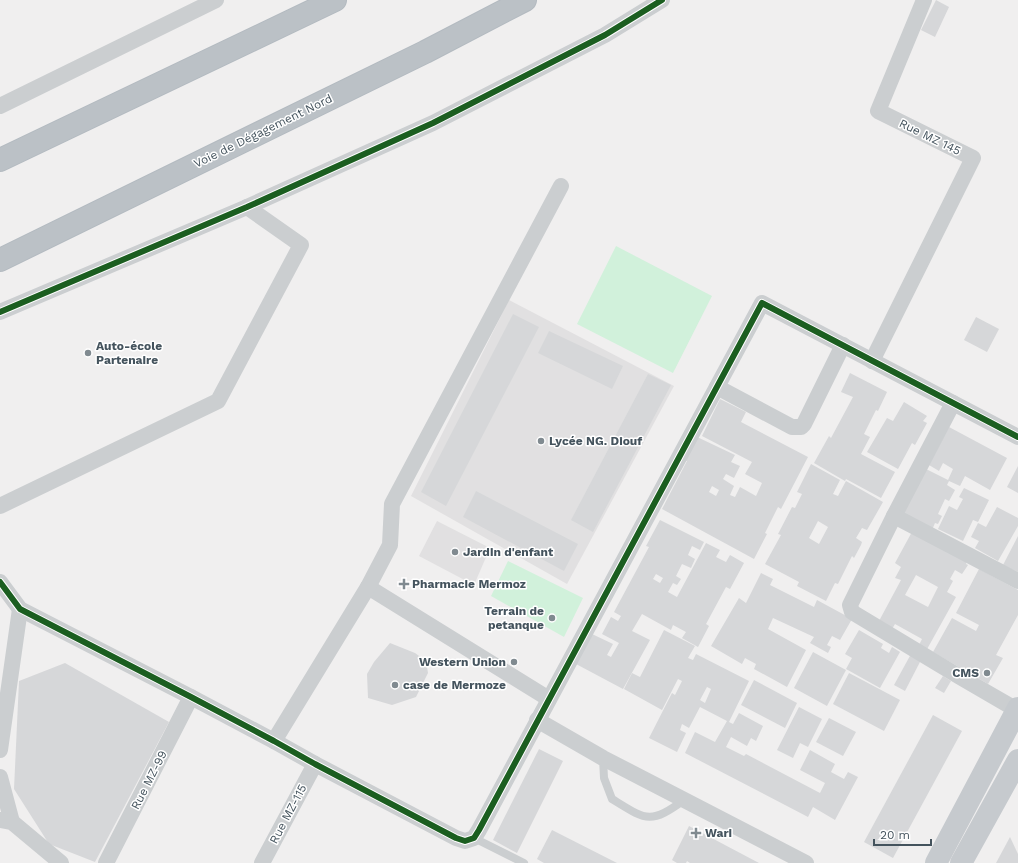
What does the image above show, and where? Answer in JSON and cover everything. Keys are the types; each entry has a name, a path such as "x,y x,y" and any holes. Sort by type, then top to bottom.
{"highway":[{"path":"0,160 335,0"},
{"name":"Voie de Dégagement Nord","path":"0,260 425,52 525,0"}],"main road":[{"path":"936,863 1018,709"},
{"path":"961,863 1018,760"}],"street":[{"path":"0,106 216,0"},
{"path":"0,312 247,207 433,123 605,35 662,0"},
{"name":"Rue MZ 145","path":"872,361 973,158 878,111 924,0"},
{"path":"274,741 368,587 390,545 392,504 561,186"},
{"path":"0,506 218,401 301,245 247,207"},
{"path":"0,582 20,609 191,697 314,764 456,838 465,841 474,838 762,303 1018,437"},
{"path":"717,387 792,427 801,427 804,424 843,345"},
{"path":"953,403 894,516 850,605 850,610 960,677 1018,709"},
{"path":"894,516 1018,581"},
{"path":"368,587 549,699"},
{"path":"0,750 20,609"},
{"name":"Rue MZ-99","path":"106,863 191,697"},
{"path":"538,720 603,758 685,799 806,863"},
{"name":"Rue MZ-115","path":"262,863 314,764"},
{"path":"0,777 6,821 61,863"}],"lane":[{"path":"603,758 604,778 612,799 640,816 654,817 667,812 685,799"},
{"path":"474,838 524,863"}],"shaded area":[{"name":"Lycée NG. Diouf","path":"509,300 674,386 567,584 411,496"},
{"name":"Jardin d'enfant","path":"437,521 490,548 474,585 419,556"}],"green space":[{"path":"616,246 712,296 673,373 577,324"},
{"name":"Terrain de petanque","path":"508,561 583,598 564,637 491,596"}],"building":[{"path":"936,0 949,7 935,37 921,30"},
{"path":"513,314 539,327 446,506 421,492"},
{"path":"976,317 999,329 987,352 964,340"},
{"path":"549,331 623,366 612,389 538,353"},
{"path":"850,373 887,392 878,411 876,410 864,434 870,437 861,454 895,472 881,498 846,479 845,481 814,463 829,436 831,438 853,397 841,392"},
{"path":"648,374 671,385 593,532 571,520"},
{"path":"720,399 746,412 741,422 808,457 781,509 778,507 765,533 767,534 754,559 662,509 687,461 683,460 695,436 735,455 731,462 740,466 734,478 726,474 723,479 734,486 730,495 735,497 740,487 756,496 762,483 745,474 752,462 702,436","holes":["712,486 719,490 716,496 709,492"]},
{"path":"904,402 927,416 923,421 927,423 915,445 912,443 898,469 867,452 887,418 893,421"},
{"path":"949,427 1007,458 990,490 965,476 960,486 949,481 947,485 955,490 949,501 945,499 938,514 942,516 938,524 935,523 932,530 900,514 924,468 948,480 953,469 943,463 939,471 929,465"},
{"path":"811,464 840,480 833,494 838,496 846,481 883,502 867,530 862,528 856,538 862,542 861,545 854,558 852,556 838,584 835,583 826,601 797,586 799,582 765,564 781,535 778,534 792,507 795,508 802,494 797,492","holes":["818,521 828,527 819,544 809,538"]},
{"path":"1018,466 1018,493 1007,487"},
{"path":"964,488 989,500 978,522 973,520 963,541 938,529 949,506 957,510 963,499 959,497"},
{"path":"476,491 578,544 564,571 463,517"},
{"path":"997,507 1018,518 1018,526 998,561 975,548 979,541 971,537 978,523 986,527"},
{"path":"660,520 704,542 700,550 692,546 688,555 695,559 691,568 682,564 676,576 681,579 677,585 673,583 668,592 677,597 706,543 720,550 716,557 726,562 730,555 744,563 730,589 726,587 706,624 709,626 698,647 682,638 686,632 673,625 671,630 642,614 632,631 650,640 623,689 576,664 592,634 613,644 607,655 611,657 619,643 602,634 611,617 618,621 621,616 614,612 649,547 646,546","holes":["656,574 663,578 660,583 653,579"]},
{"path":"913,530 967,561 966,564 968,565 962,574 955,570 950,579 953,581 947,592 956,597 926,651 918,647 922,639 895,624 892,629 879,621 901,580 895,578 901,567 895,563","holes":["916,575 938,587 928,607 905,595"]},
{"path":"1018,536 1018,572 1003,565"},
{"path":"979,569 1018,590 1018,615 996,655 1003,658 988,684 933,652 952,618 976,631 979,625 956,613"},
{"path":"761,573 773,579 770,585 814,607 817,600 852,619 840,640 832,636 827,645 831,647 828,653 810,643 814,637 773,618 768,629 806,650 787,687 754,669 756,664 745,658 742,664 711,646 739,598 746,603"},
{"path":"664,630 695,646 688,658 693,660 696,654 749,681 729,722 733,724 739,713 763,726 756,741 751,738 747,746 731,737 726,747 744,756 746,754 820,793 825,783 800,770 810,750 835,764 831,772 844,779 848,772 858,777 835,820 813,807 808,817 685,753 695,732 715,742 727,721 700,707 689,728 682,724 680,730 686,733 677,752 649,738 672,693 675,695 682,681 678,679 662,710 624,689 632,673 640,677","holes":["707,687 711,689 705,703 700,700"]},
{"path":"859,630 883,644 881,648 889,653 892,647 900,652 880,688 846,669 852,658 845,654"},
{"name":"case de Mermoze","path":"390,643 415,653 426,661 428,673 416,697 392,705 368,698 367,674 374,662"},
{"path":"813,652 846,670 827,706 794,688"},
{"path":"911,654 921,660 905,691 894,685"},
{"path":"65,663 169,722 95,862 49,844 14,789 19,681"},
{"path":"849,673 900,700 884,731 833,704"},
{"path":"943,676 951,681 944,693 935,688"},
{"path":"754,680 797,703 785,728 741,705"},
{"path":"799,707 822,719 808,747 800,743 793,758 777,750"},
{"path":"933,715 962,731 893,858 864,842"},
{"path":"829,718 856,732 843,756 816,742"},
{"path":"539,749 563,761 517,853 493,840"},
{"path":"689,826 759,863 690,863 687,861 686,863 677,863 672,860"},
{"path":"552,830 617,863 544,863 537,859"},
{"path":"1010,837 1018,854 1018,863 996,863"}],"cycle path":[{"path":"0,312 247,207 433,123 605,35 662,0"},
{"path":"0,582 20,609 191,697 456,838 465,841 474,838 479,830 762,303 1018,437"}],"place":[{"name":"Auto-école Partenaire","path":"88,353"},
{"name":"Lycée NG. Diouf","path":"541,441"},
{"name":"Jardin d'enfant","path":"455,552"},
{"name":"Pharmacie Mermoz","path":"404,584"},
{"name":"Terrain de petanque","path":"552,618"},
{"name":"Western Union","path":"514,662"},
{"name":"CMS","path":"987,673"},
{"name":"case de Mermoze","path":"395,685"},
{"name":"Wari","path":"696,833"}]}
